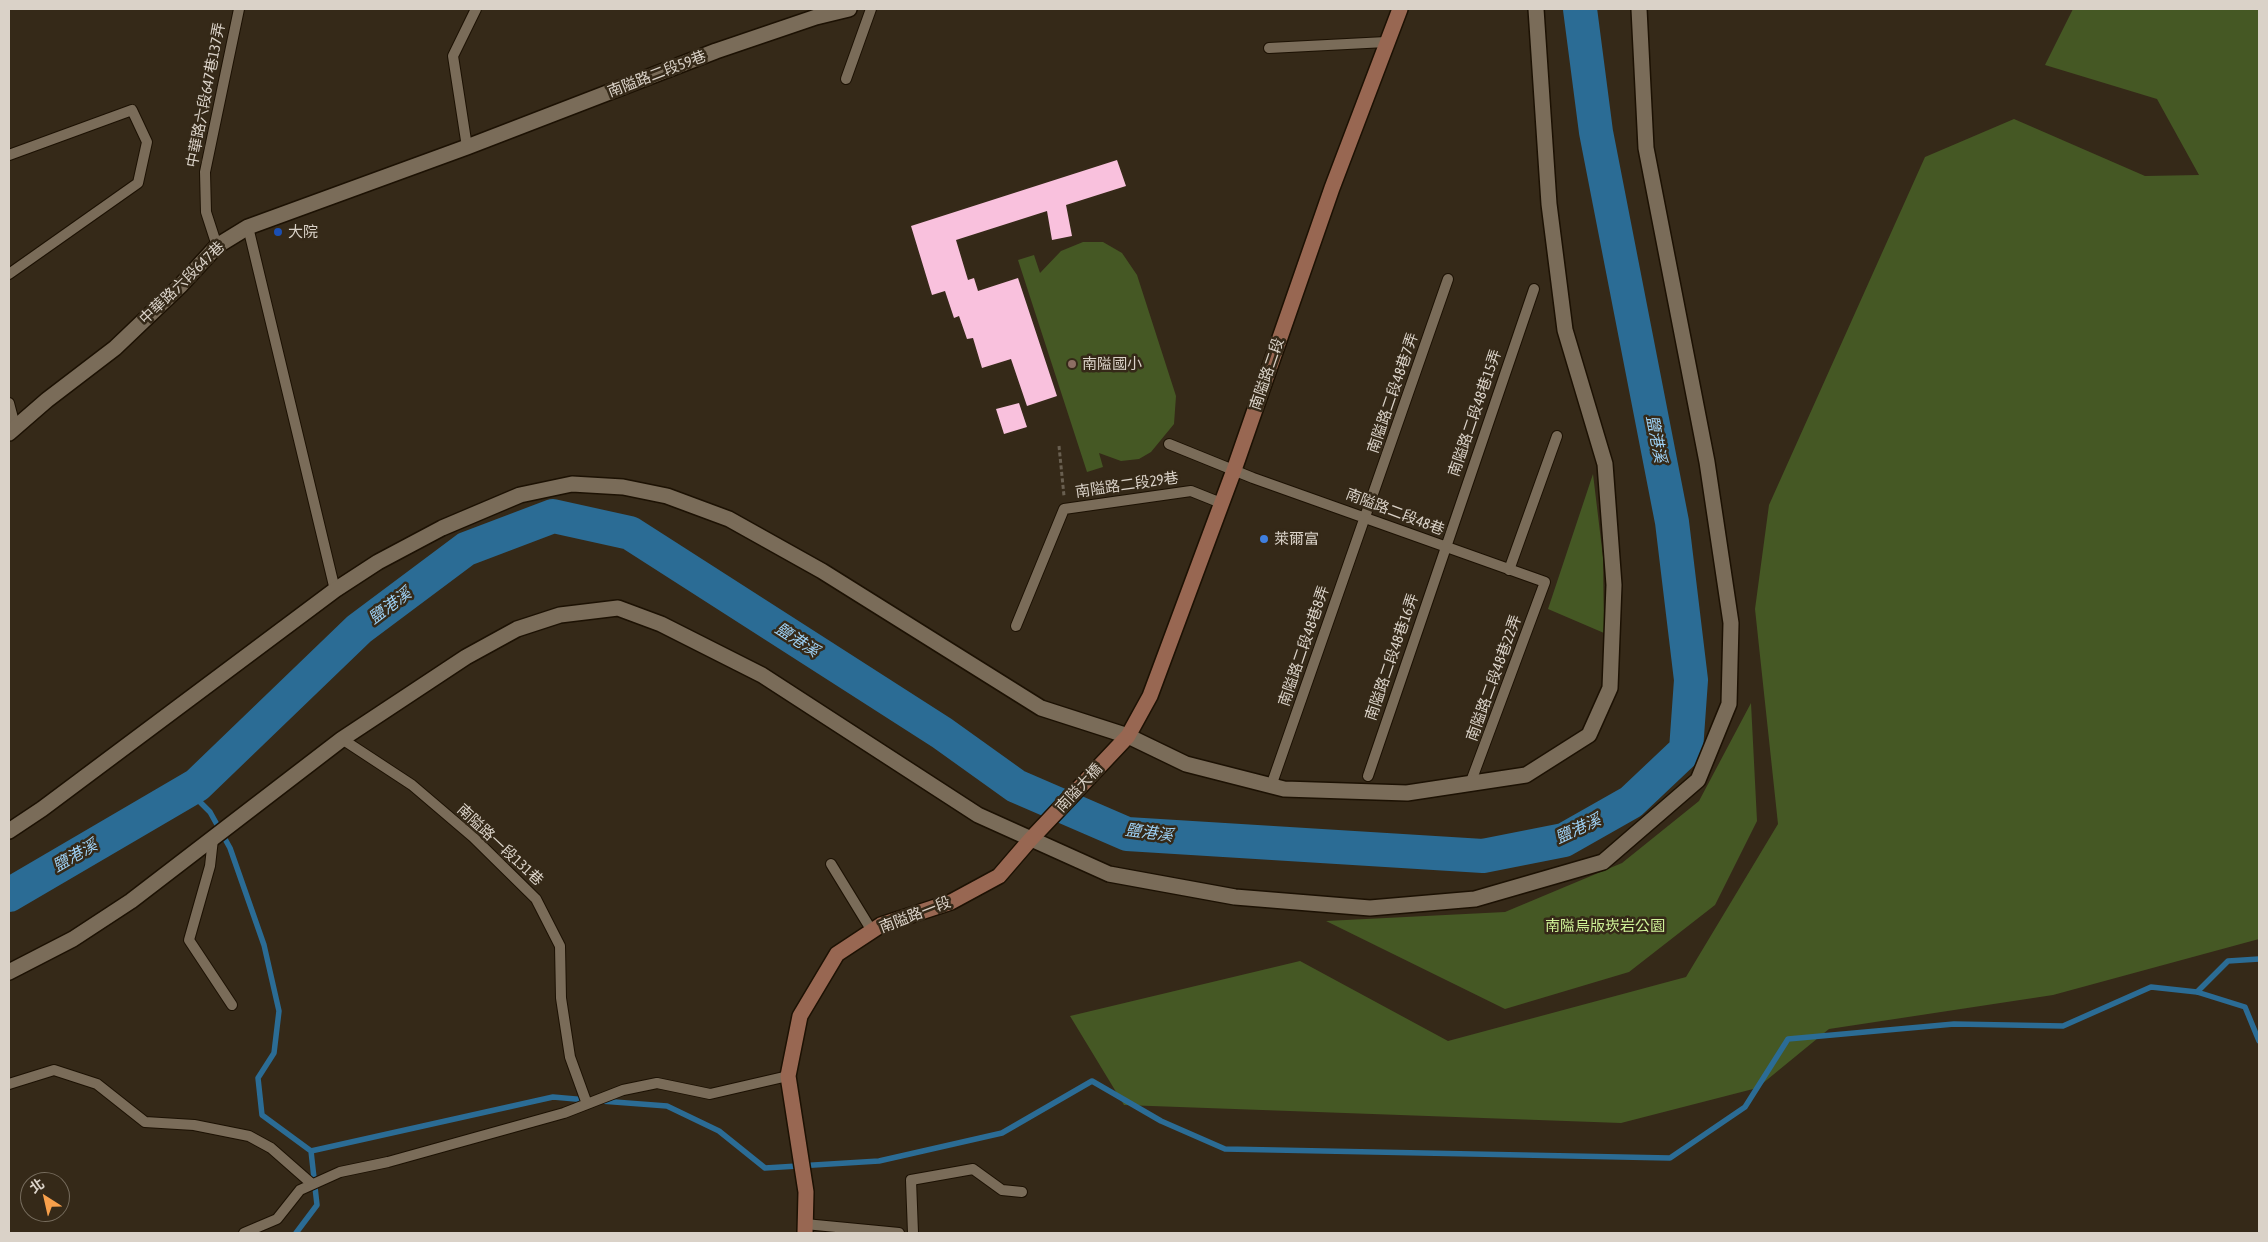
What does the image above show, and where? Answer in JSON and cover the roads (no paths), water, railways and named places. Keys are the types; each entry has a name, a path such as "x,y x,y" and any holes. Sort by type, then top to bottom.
{"street":[{"name":"南隘路二段59巷","path":"467,147 716,51 816,17 849,9"},
{"name":"南隘路二段","path":"1128,736 1150,696 1234,470 1332,188 1400,9"},
{"path":"9,831 42,809 335,590 378,562 442,528 520,495 572,484 623,487 667,496 729,519 822,571 1041,708 1128,736 1186,764 1284,789 1407,793 1526,775 1590,735 1610,688 1614,585 1605,464 1565,330 1549,204 1536,9"},
{"path":"9,972 73,939 131,901 342,739 466,657 517,629 560,615 618,608 661,624 762,675 978,815 1109,874 1234,897 1370,908 1475,900 1603,862 1698,780 1729,704 1731,623 1707,462 1646,148 1639,9"},
{"name":"中華路六段647巷","path":"12,430 115,348 181,285 217,246 248,227 467,147"},
{"name":"南隘大橋","path":"1030,840 1128,736"},
{"name":"南隘路一段","path":"805,1229 806,1192 788,1076 800,1016 837,954 881,926 951,902 1000,876 1030,840"}],"lane":[{"name":"中華路六段647巷137弄","path":"217,246 206,212 205,172 240,9"},
{"path":"467,147 454,56 476,9"},
{"path":"846,79 871,9"},
{"path":"1269,48 1386,42"},
{"path":"9,155 132,110 147,142 138,183 9,274"},
{"path":"248,227 335,590"},
{"name":"南隘路二段48巷7弄","path":"1366,516 1448,279"},
{"name":"南隘路二段48巷15弄","path":"1444,547 1534,289"},
{"path":"9,403 12,430"},
{"path":"1509,570 1557,436"},
{"name":"南隘路二段48巷","path":"1169,444 1234,470 1545,582"},
{"name":"南隘路二段29巷","path":"1016,626 1064,509 1191,491 1221,503"},
{"name":"南隘路二段48巷8弄","path":"1271,786 1366,516"},
{"name":"南隘路二段48巷16弄","path":"1368,776 1444,547"},
{"name":"南隘路二段48巷22弄","path":"1470,784 1545,582"},
{"name":"南隘路一段131巷","path":"342,739 412,785 473,837 536,899 560,946 561,998 570,1057 587,1104"},
{"path":"212,838 210,866 189,940 232,1004"},
{"path":"831,864 872,931"},
{"path":"9,1084 54,1070 96,1084 145,1122 194,1125 249,1136 271,1148 312,1184"},
{"path":"244,1233 277,1219 300,1190 340,1172 397,1160 564,1113 623,1090 657,1083 710,1094 788,1076"},
{"path":"913,1233 911,1180 973,1169 1002,1190 1022,1192"},
{"path":"805,1229 899,1233"}],"waterway":[{"name":"鹽港溪","path":"9,895 197,785 359,629 466,549 553,516 630,533 942,733 1016,786 1127,834 1483,856 1564,840 1631,802 1686,750 1691,680 1672,522 1596,132 1580,9"},
{"path":"188,790 210,812 230,848 264,945 279,1011 274,1053 258,1078 262,1115 311,1151 317,1205 296,1233"},
{"path":"2197,992 2228,961 2259,959"},
{"path":"601,1101 667,1106 719,1131 765,1168 879,1161 1002,1133 1092,1081 1161,1121 1225,1149 1670,1158 1745,1107 1788,1039 1954,1024 2063,1026 2151,987 2197,992 2245,1007 2259,1041"},
{"path":"311,1151 553,1097 587,1100"}],"place":[{"name":"大院","path":"278,232"},
{"name":"南隘國小","path":"1072,364"},
{"name":"萊爾富","path":"1264,539"}],"park label":[{"name":"南隘烏版崁岩公園","path":"1605,926"}]}
